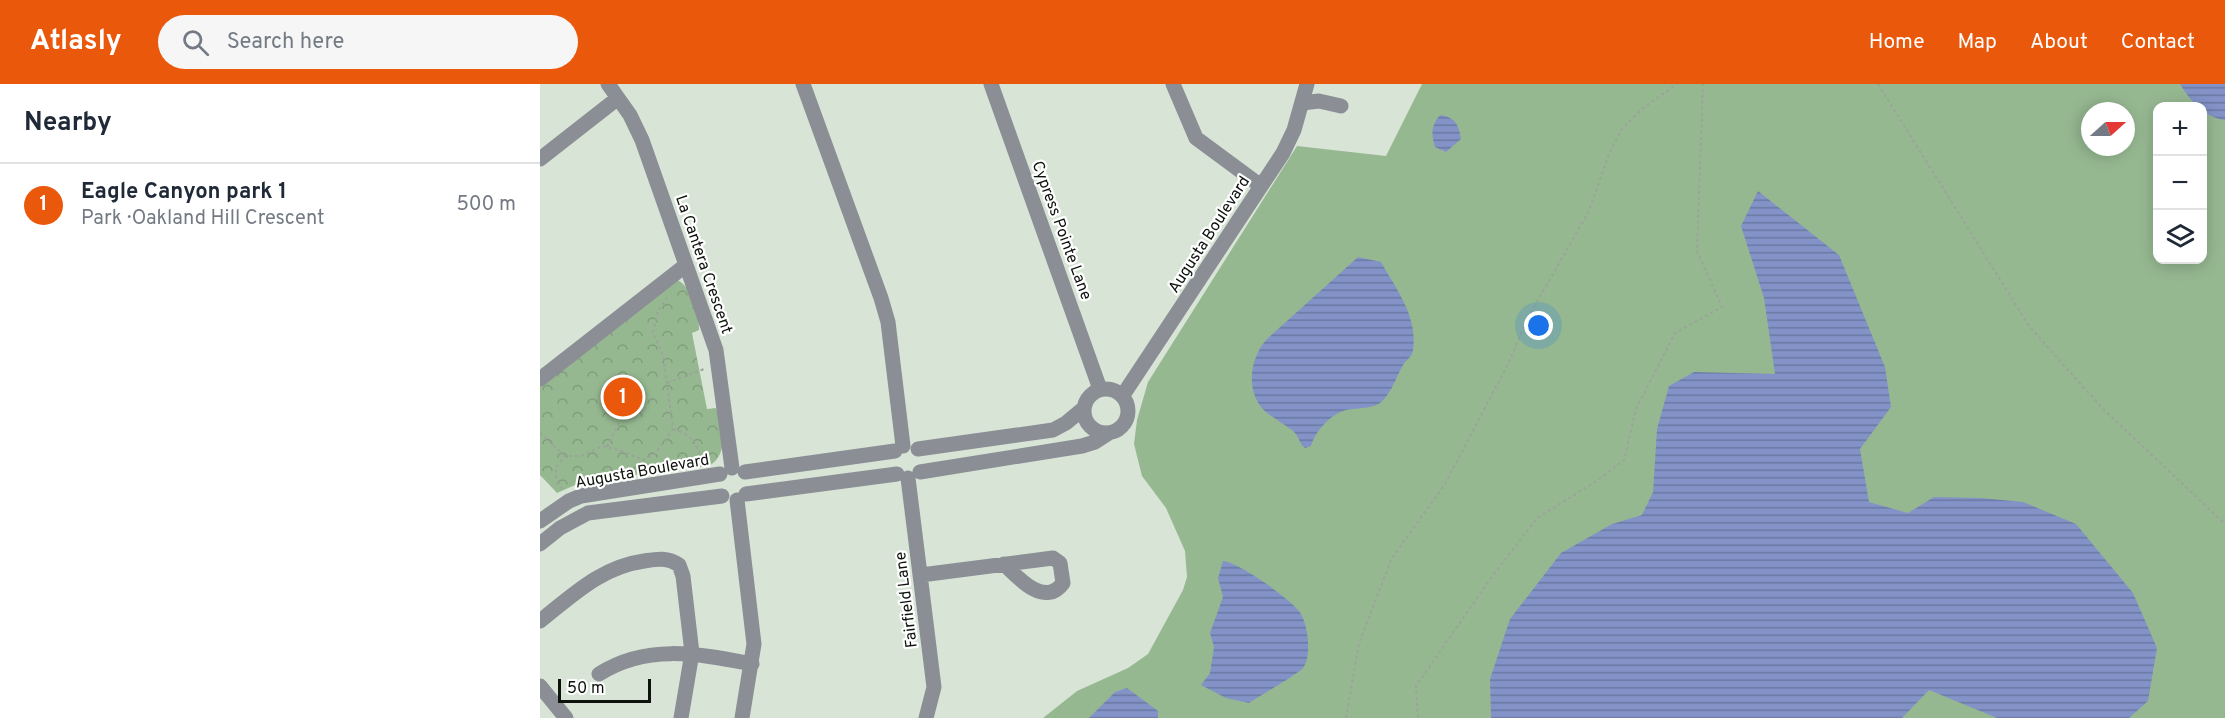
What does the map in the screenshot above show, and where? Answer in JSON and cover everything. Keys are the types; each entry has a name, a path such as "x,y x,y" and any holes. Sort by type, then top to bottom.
{"street":[{"name":"La Cantera Crescent","path":"608,84 630,115 642,140 713,340 719,366 732,471"},
{"path":"803,84 888,322 906,448"},
{"name":"Cypress Pointe Lane","path":"991,84 1100,389"},
{"path":"1173,84 1196,138 1204,147 1261,186"},
{"name":"Augusta Boulevard","path":"1123,396 1261,186 1294,130 1307,84"},
{"path":"540,159 618,98"},
{"path":"1302,104 1319,101 1341,106"},
{"path":"540,380 686,265"},
{"path":"1100,389 1112,389 1127,401 1128,415 1121,427 1109,433 1094,429 1084,416 1084,408 1089,396 1100,389"},
{"name":"Augusta Boulevard","path":"540,521 569,501 581,496 732,471 1053,430 1066,423 1084,408"},
{"name":"Augusta Boulevard","path":"540,544 573,519 588,513 908,475 1082,446 1095,442 1109,433"},
{"path":"906,448 923,458 908,475 891,460 906,448"},
{"path":"732,471 750,486 735,497 717,488 732,471"},
{"name":"Fairfield Lane","path":"908,475 933,687 926,718"},
{"path":"735,497 752,620 752,664 742,718"},
{"path":"540,621 594,578 610,569 623,564 662,558 672,560 679,565 683,576 692,653 681,718"},
{"path":"921,575 1004,564"},
{"path":"599,674 617,662 649,654 692,653 752,664"},
{"path":"540,686 566,718"}],"path":[{"path":"1346,718 1359,643 1392,558 1423,518 1461,455 1508,364 1529,316 1590,211 1606,162 1621,130 1643,108 1677,84"},
{"path":"1418,718 1416,686 1488,582 1537,518 1598,480 1624,460 1636,409 1675,333 1722,307 1697,251 1703,84"},
{"path":"1878,84 2029,327 2102,408 2225,524"},
{"path":"540,433 565,456 581,456 595,448 607,447 643,460 649,458 674,429 663,355 653,333 658,311 668,297 666,281"},
{"path":"667,383 685,378 696,370 719,366"},
{"path":"607,447 619,423"},
{"path":"674,429 687,434 695,442 703,477"},
{"path":"565,456 558,463 555,473 569,501"}],"green space":[{"path":"1422,84 2225,84 2225,718 1043,718 1077,691 1128,668 1148,654 1183,590 1187,577 1185,551 1166,508 1142,476 1134,444 1137,420 1148,382 1297,146 1386,156"},
{"path":"677,280 690,294 698,317 699,330 692,333 707,409 716,408 723,431 720,455 709,466 582,482 557,493 540,475 540,386"}],"water":[{"path":"2180,84 2225,84 2225,120 2207,113 2207,102 2194,102"},
{"path":"1440,115 1455,122 1461,139 1446,152 1435,147 1433,138 1433,127"},
{"path":"1758,191 1839,255 1885,367 1891,407 1860,449 1869,502 1908,513 1934,497 2023,502 2076,524 2133,593 2157,648 2148,701 2129,718 1997,718 1929,690 1902,718 1491,718 1490,679 1510,619 1561,553 1612,524 1642,515 1653,492 1657,429 1669,386 1694,372 1775,374 1764,298 1741,226"},
{"path":"1358,257 1381,262 1399,293 1412,326 1414,338 1412,353 1403,365 1388,395 1380,403 1370,407 1346,410 1333,416 1317,433 1311,446 1305,448 1295,433 1265,411 1257,400 1252,382 1254,363 1261,346 1267,339"},
{"path":"1223,561 1252,575 1288,600 1301,614 1307,633 1308,649 1303,668 1249,703 1226,698 1201,685 1210,673 1214,647 1210,633 1223,597 1218,578"},
{"path":"1127,688 1158,711 1158,718 1089,718 1115,692"}],"place":[{"name":"Eagle Canyon park 1","path":"623,397"}]}
